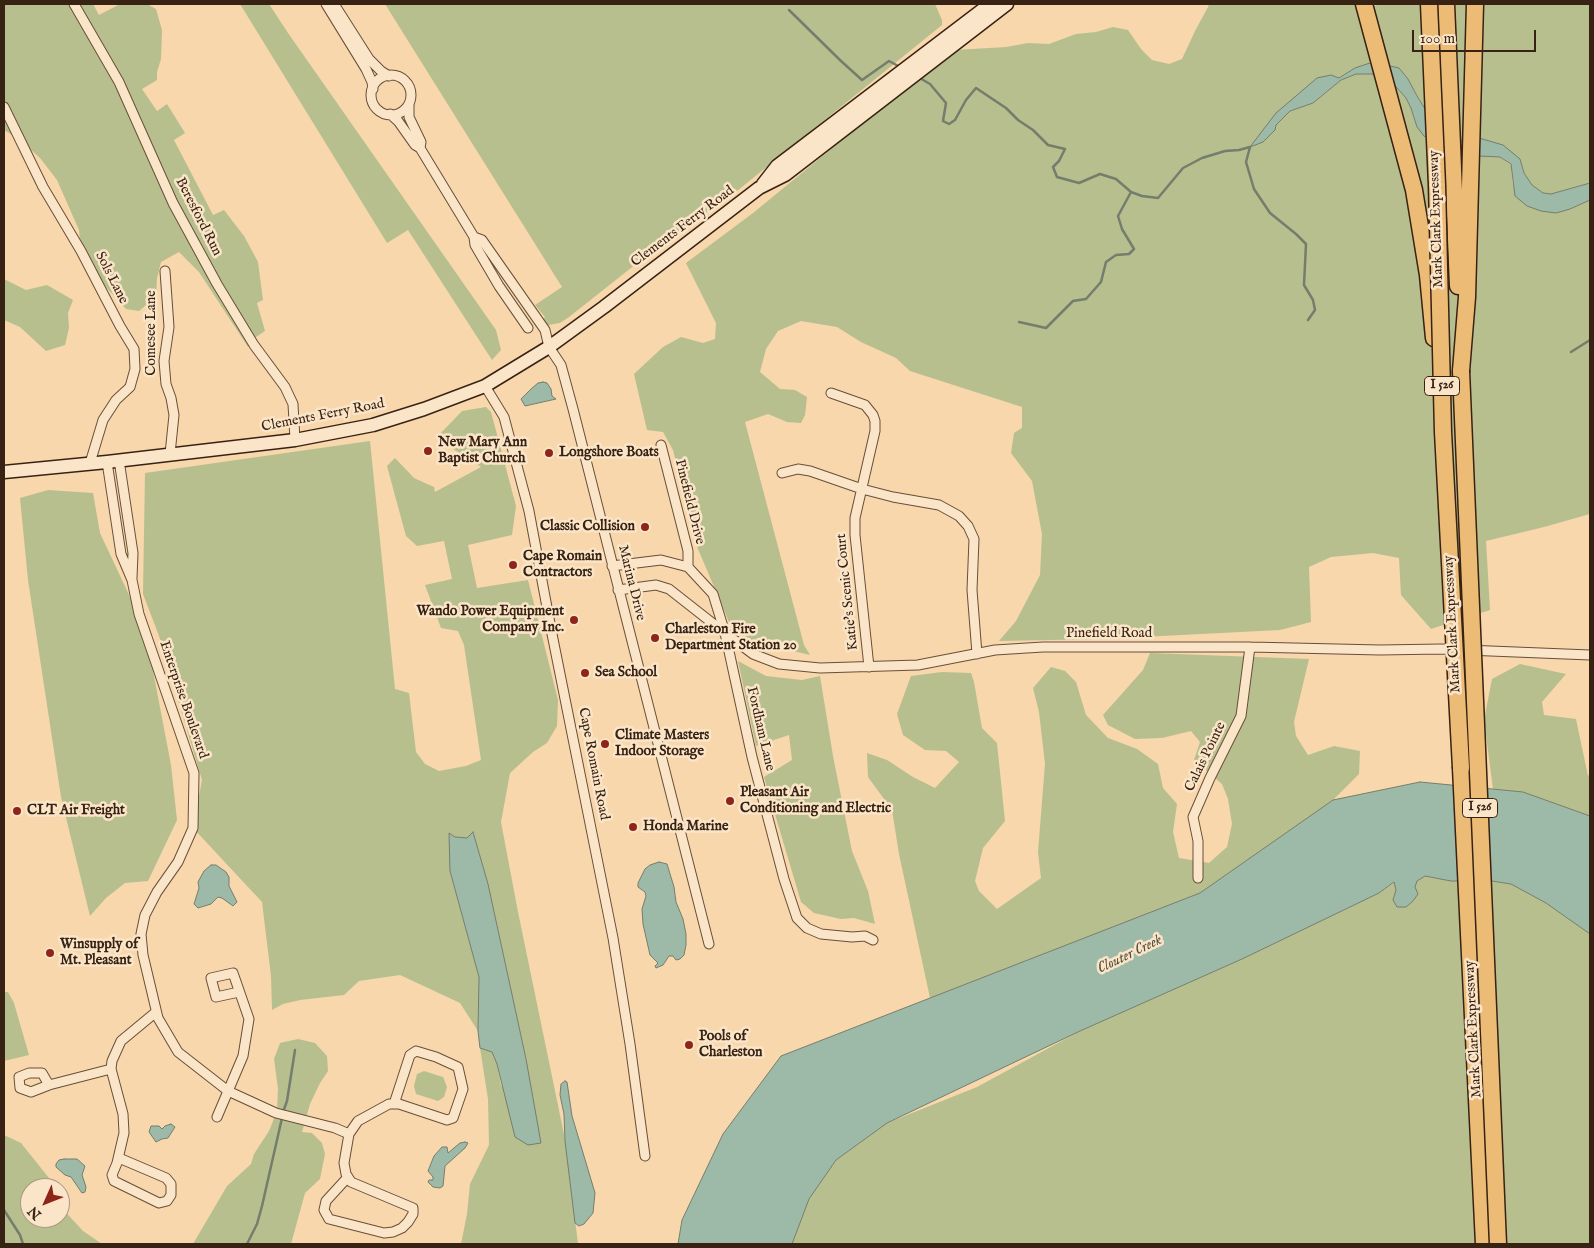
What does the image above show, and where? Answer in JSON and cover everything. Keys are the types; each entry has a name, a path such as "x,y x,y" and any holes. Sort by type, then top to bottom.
{"highway":[{"path":"1364,4 1405,150 1421,225 1428,275 1443,432"},
{"name":"Mark Clark Expressway","path":"1429,4 1437,185 1443,432 1484,1244"},
{"name":"Mark Clark Expressway","path":"1446,4 1498,1244"},
{"path":"1462,371 1468,288 1475,4"}],"main road":[{"name":"Clements Ferry Road","path":"924,61 990,4"},
{"name":"Clements Ferry Road","path":"4,472 295,440 373,424 424,410 485,386 549,347 604,307 759,188 777,166 1007,4"}],"street":[{"name":"Beresford Run","path":"74,4 119,82 146,138 173,203 217,284 254,345 285,387 293,404 295,440"},
{"path":"326,4 366,69 372,82 372,95 376,107 398,120 415,145 420,148 474,237 475,246 499,286 528,328"},
{"path":"334,4 369,59 389,76"},
{"path":"372,89 380,79 389,76 399,77 408,85 411,92 409,117 421,142 420,148"},
{"path":"390,114 399,113 409,104"},
{"name":"Sols Lane","path":"4,108 43,187 81,251 134,349 135,369 130,387 116,400 103,420 90,463"},
{"name":"Marina Drive","path":"474,237 482,240 545,330 549,347 561,365 708,944"},
{"name":"Comesee Lane","path":"165,271 169,327 164,361 166,384 174,415 170,454"},
{"name":"Cape Romain Road","path":"485,386 504,417 529,511 613,938 645,1156"},
{"name":"Katie's Scenic Court","path":"831,393 865,405 873,415 875,430 855,518 855,535 869,667"},
{"name":"Pinefield Drive","path":"661,445 688,550 688,567"},
{"name":"Enterprise Boulevard","path":"113,461 133,553 132,580 139,614 194,773 193,828 178,862 157,892 145,915 141,934 143,955 158,1018 178,1052 228,1091 276,1113 335,1128 349,1134"},
{"path":"782,473 798,469 893,497 940,505 959,516 968,526 974,539 972,590 977,654"},
{"path":"612,566 661,560 688,567 713,594 725,633"},
{"name":"Pinefield Road","path":"618,590 656,585 669,589 753,654 779,664 820,668 918,665 995,650 1043,647 1250,647 1503,651 1590,655"},
{"name":"Fordham Lane","path":"725,633 752,757 788,895 797,918 807,928 822,934 852,937 865,936 873,940"},
{"name":"Calais Pointe","path":"1198,878 1198,841 1193,817 1241,716 1250,647"},
{"path":"217,1118 242,1056 249,1018 239,992"},
{"path":"119,1158 166,1178 171,1184 171,1195 167,1201 159,1203 114,1181 112,1176 119,1158 124,1123 111,1069 112,1061 121,1041 156,1012"},
{"path":"348,1176 326,1201 324,1210 328,1219 384,1233 402,1228 408,1222 413,1214 413,1208 351,1182 344,1162 349,1134 358,1121 389,1104 394,1104 399,1104 447,1120 453,1118 463,1090 458,1067 416,1051 410,1055 394,1104"},
{"path":"48,1085 111,1069"}],"green space":[{"path":"4,4 93,4 99,15 120,4 147,4 156,9 162,30 161,59 157,80 142,89 157,111 167,104 185,133 174,140 213,215 224,210 244,236 258,262 263,300 257,303 265,331 256,337 248,347 199,272 179,252 161,262 157,278 156,297 139,311 126,309 93,273 81,251 79,230 57,180 40,158 19,139 4,130"},
{"path":"240,4 269,4 496,330 501,350 492,360 408,230 387,243"},
{"path":"385,4 935,4 942,20 942,25 737,191 655,249 569,317 560,323 548,325 542,320 545,317 535,305 562,287"},
{"path":"1209,4 1359,4 1371,7 1380,4 1590,4 1590,183 1551,194 1543,193 1532,185 1524,173 1520,159 1459,141 1438,130 1408,79 1399,69 1373,62 1355,68 1339,78 1317,78 1276,125 1290,111 1313,103 1341,80 1356,74 1376,74 1390,80 1406,98 1417,127 1475,155 1500,157 1511,165 1513,186 1570,209 1590,200 1590,514 1486,541 1490,610 1431,629 1401,595 1399,558 1373,553 1331,557 1309,567 1311,622 1280,630 1102,639 999,641 1016,621 1040,575 1042,534 1032,481 1011,453 1014,433 1022,428 1022,407 910,371 896,358 861,342 837,327 801,321 778,331 766,349 760,372 780,389 795,390 807,397 805,415 801,423 787,422 768,414 745,422 804,645 810,655 746,640 729,622 698,549 673,450 663,432 647,430 634,374 663,347 681,337 703,343 715,339 716,323 686,263 753,213 954,50 1006,47 1028,43 1049,44 1076,34 1096,32 1113,27 1128,30 1141,49 1152,60 1169,64 1182,59"},
{"path":"4,279 26,290 47,285 73,300 68,313 69,328 65,345 46,351 20,327 4,320"},
{"path":"486,407 491,412 516,506 512,535 468,545 477,588 528,580 558,700 557,726 547,743 533,752 510,773 501,822 566,1144 578,1244 461,1244 470,1184 489,1145 488,1099 480,1048 492,1052 497,1064 501,1085 540,1142 526,1059 488,884 473,832 467,838 455,837 450,834 450,871 479,977 478,1031 460,1003 400,975 359,981 344,995 300,1000 283,1004 272,1010 271,976 262,902 193,828 202,780 159,636 143,594 145,473 370,441 395,689 409,693 416,752 425,764 439,771 466,766 481,760 464,645 458,631 441,628 425,585 452,579 444,541 417,546 406,536 387,466 395,458 414,478 434,487 435,492 481,467 444,443 440,434 462,411"},
{"path":"48,490 93,493 100,533 145,629 171,765 177,820 148,881 125,883 106,898 90,916 61,797 28,580 20,498"},
{"path":"1150,653 1309,659 1294,722 1296,736 1308,755 1334,746 1360,751 1359,774 1333,800 1200,893 930,998 899,854 892,810 868,777 867,753 887,760 913,777 935,788 959,762 946,751 925,750 903,735 897,714 911,676 942,672 971,673 982,728 997,743 1005,821 983,848 975,881 979,891 997,909 1041,878 1038,852 1045,764 1039,712 1033,688 1051,667 1065,671 1076,682 1086,715 1108,738 1137,749 1158,764 1163,788 1177,804 1173,832 1179,858 1209,863 1227,847 1232,824 1228,799 1222,784 1194,760 1200,742 1191,731 1162,738 1135,739 1108,725 1103,715 1143,670"},
{"path":"738,661 766,676 802,680 820,676 833,756 852,851 868,891 875,924 854,918 841,919 814,913 801,902 764,777 792,760 789,735 756,746"},
{"path":"1520,664 1566,674 1542,702 1544,715 1576,719 1588,776 1590,774 1590,816 1523,792 1493,789 1484,720 1492,679"},
{"path":"1425,876 1451,881 1492,881 1511,884 1546,903 1590,934 1590,1244 792,1244 809,1199 836,1160 887,1123 977,1087 1080,1031 1242,959 1379,893 1395,882 1396,890 1393,900 1415,887 1417,881"},
{"path":"4,992 8,992 14,1003 29,1055 4,1061"},
{"path":"298,1039 315,1043 327,1056 328,1071 310,1104 302,1132 312,1133 322,1143 325,1154 320,1179 305,1193 291,1244 193,1244 227,1186 251,1164 254,1154 269,1131 277,1111 278,1089 274,1059 280,1043"},
{"path":"424,1071 443,1077 447,1087 444,1097 438,1101 416,1094 414,1086 417,1074"},
{"path":"4,1135 21,1143 49,1178 20,1178 20,1228 70,1228 70,1217 83,1231 102,1244 4,1244"}],"water":[{"path":"1373,62 1399,68 1408,79 1438,130 1459,141 1479,138 1503,145 1520,159 1524,173 1532,185 1543,193 1551,194 1590,183 1590,200 1556,213 1541,211 1527,206 1515,196 1511,164 1500,157 1458,155 1424,136 1417,127 1406,98 1390,80 1376,74 1356,74 1341,80 1313,103 1290,111 1263,142 1250,147 1276,113 1317,78 1331,75 1339,78 1355,68"},
{"path":"538,383 547,383 551,389 552,396 556,399 525,406 521,399"},
{"name":"Clouter Creek","path":"1420,782 1523,792 1590,816 1590,934 1546,903 1511,884 1492,881 1451,881 1425,876 1417,881 1415,887 1418,894 1413,901 1406,907 1397,907 1393,900 1396,890 1394,882 1379,893 1242,959 1080,1031 887,1123 836,1160 809,1199 792,1244 678,1244 682,1220 723,1134 781,1056 1200,893 1333,800"},
{"path":"473,832 488,884 526,1059 541,1143 528,1145 515,1137 497,1064 492,1052 480,1048 478,1031 479,977 450,871 449,833 455,837 467,838"},
{"path":"659,862 667,864 674,887 676,902 683,919 686,945 684,955 680,959 676,960 673,956 669,956 663,965 656,968 655,966 658,963 650,955 643,924 642,909 646,896 645,892 638,887 638,883 645,869"},
{"path":"211,865 216,865 226,872 229,877 229,886 237,902 233,906 218,897 211,904 198,908 194,904 199,888 198,882 204,871"},
{"path":"565,1081 567,1082 572,1116 595,1193 593,1213 584,1224 579,1226 575,1223 565,1141 564,1114 560,1095 561,1084"},
{"path":"171,1124 175,1127 168,1138 156,1142 149,1132 151,1126 159,1126 162,1129"},
{"path":"460,1143 468,1143 465,1148 445,1166 443,1186 440,1188 433,1187 428,1182 433,1180 433,1177 428,1171 434,1156 442,1147 447,1147 448,1153"},
{"path":"77,1159 85,1166 82,1175 86,1187 85,1192 82,1193 71,1177 65,1175 56,1167 59,1160"}],"waterway":[{"path":"789,10 862,80 889,61 900,67"},
{"path":"918,77 930,84 946,103 943,121 949,124 955,120 966,100 976,88 1006,108 1048,145 1065,149 1059,161 1053,167 1057,177 1079,183 1100,174 1116,179 1131,192 1142,196 1158,198 1183,168 1202,158 1225,151 1250,147"},
{"path":"1250,147 1246,162 1254,189 1270,213 1306,244 1304,285 1313,300 1315,310 1308,320"},
{"path":"1019,322 1046,328 1073,301 1086,299 1101,282 1106,262 1116,255 1129,254 1134,249 1122,229 1118,216 1131,192"},
{"path":"1571,352 1590,340"},
{"path":"283,1112 287,1101 295,1050"},
{"path":"247,1244 257,1224 282,1118"},
{"path":"4,1210 20,1235 23,1244"}],"place":[{"name":"New Mary Ann Baptist Church","path":"428,451"},
{"name":"Longshore Boats","path":"549,453"},
{"name":"Classic Collision","path":"645,527"},
{"name":"Cape Romain Contractors","path":"513,565"},
{"name":"Wando Power Equipment Company Inc.","path":"574,620"},
{"name":"Charleston Fire Department Station 20","path":"655,638"},
{"name":"Sea School","path":"585,673"},
{"name":"Climate Masters Indoor Storage","path":"605,744"},
{"name":"Pleasant Air Conditioning and Electric","path":"730,801"},
{"name":"CLT Air Freight","path":"17,811"},
{"name":"Honda Marine","path":"633,827"},
{"name":"Winsupply of Mt. Pleasant","path":"50,953"},
{"name":"Pools of Charleston","path":"689,1045"}]}
